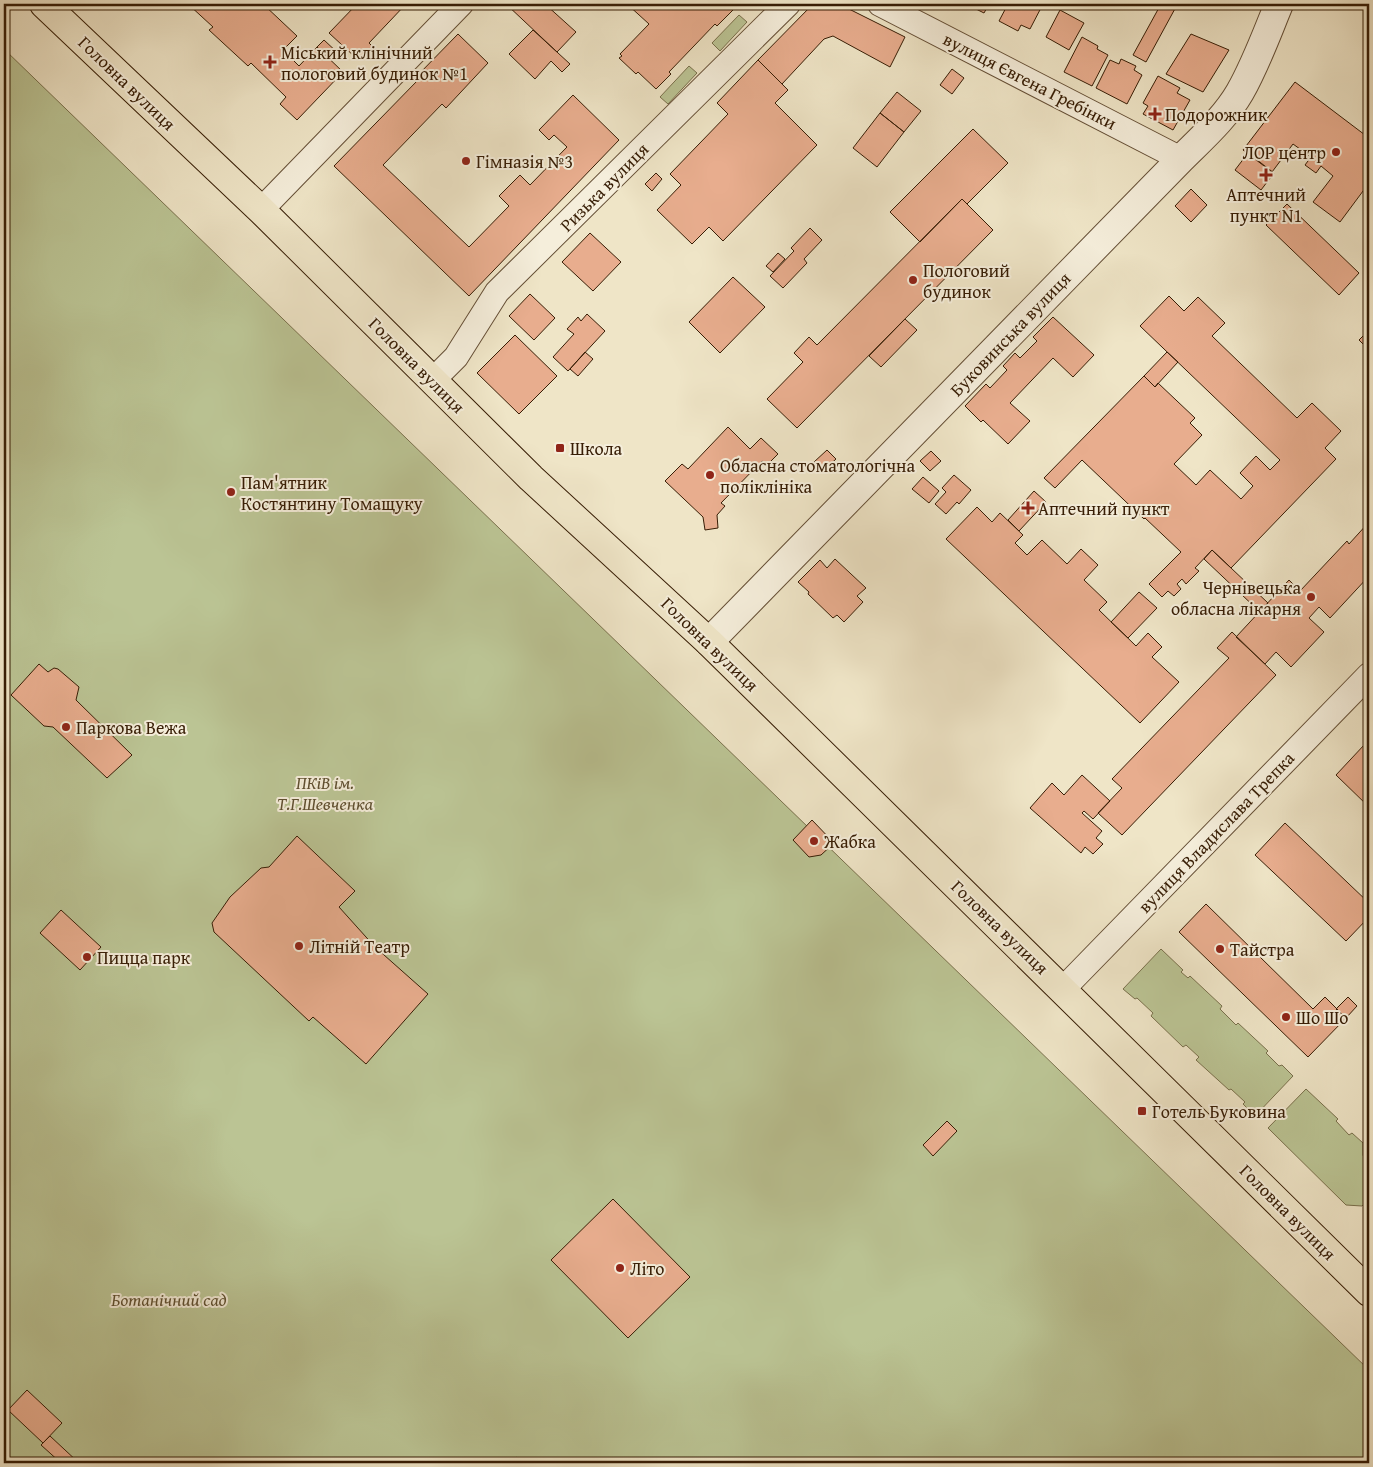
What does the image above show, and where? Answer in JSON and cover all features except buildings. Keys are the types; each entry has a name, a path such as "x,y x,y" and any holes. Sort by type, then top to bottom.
{"main road":[{"name":"Головна вулиця","path":"44,4 261,210 531,478 709,642 1369,1292"}],"street":[{"path":"261,210 461,4"},
{"name":"Ризька вулиця","path":"433,380 456,357 497,292 788,4"},
{"name":"вулиця Євгена Гребінки","path":"880,4 1181,159"},
{"name":"Буковинська вулиця","path":"709,642 1181,159 1214,128 1239,93 1256,59 1279,4"},
{"name":"вулиця Владислава Трепка","path":"1063,989 1369,675"}],"green space":[{"path":"739,15 747,22 720,51 712,43"},
{"name":"ПКіВ ім. Т.Г.Шевченка","path":"4,49 1369,1370 1369,1463 4,1463"},
{"path":"689,66 697,73 668,104 660,97"},
{"path":"1161,949 1183,970 1181,972 1188,978 1190,976 1222,1006 1220,1009 1236,1025 1238,1023 1268,1051 1266,1053 1279,1066 1282,1065 1293,1076 1255,1116 1243,1104 1245,1102 1196,1060 1199,1057 1186,1045 1183,1047 1151,1016 1153,1013 1137,998 1135,999 1123,989"},
{"path":"1306,1089 1338,1119 1336,1121 1349,1135 1352,1133 1363,1143 1363,1155 1369,1172 1369,1199 1362,1206 1346,1205 1268,1128"}],"place":[{"name":"Міський клінічний пологовий будинок №1","path":"270,62"},
{"name":"Подорожник","path":"1155,114"},
{"name":"ЛОР центр","path":"1336,152"},
{"name":"Гімназія №3","path":"466,161"},
{"name":"Аптечний пункт N1","path":"1266,175"},
{"name":"Пологовий будинок","path":"913,280"},
{"name":"Школа","path":"560,448"},
{"name":"Обласна стоматологічна поліклініка","path":"710,475"},
{"name":"Пам'ятник Костянтину Томащуку","path":"231,492"},
{"name":"Аптечний пункт","path":"1028,508"},
{"name":"Чернівецька обласна лікарня","path":"1311,597"},
{"name":"Паркова Вежа","path":"66,727"},
{"name":"Жабка","path":"814,841"},
{"name":"Літній Театр","path":"299,946"},
{"name":"Тайстра","path":"1220,949"},
{"name":"Пицца парк","path":"87,957"},
{"name":"Шо Шо","path":"1286,1017"},
{"name":"Готель Буковина","path":"1142,1111"},
{"name":"Літо","path":"620,1268"}],"park label":[{"name":"Ботанічний сад","path":"169,1299"}]}
